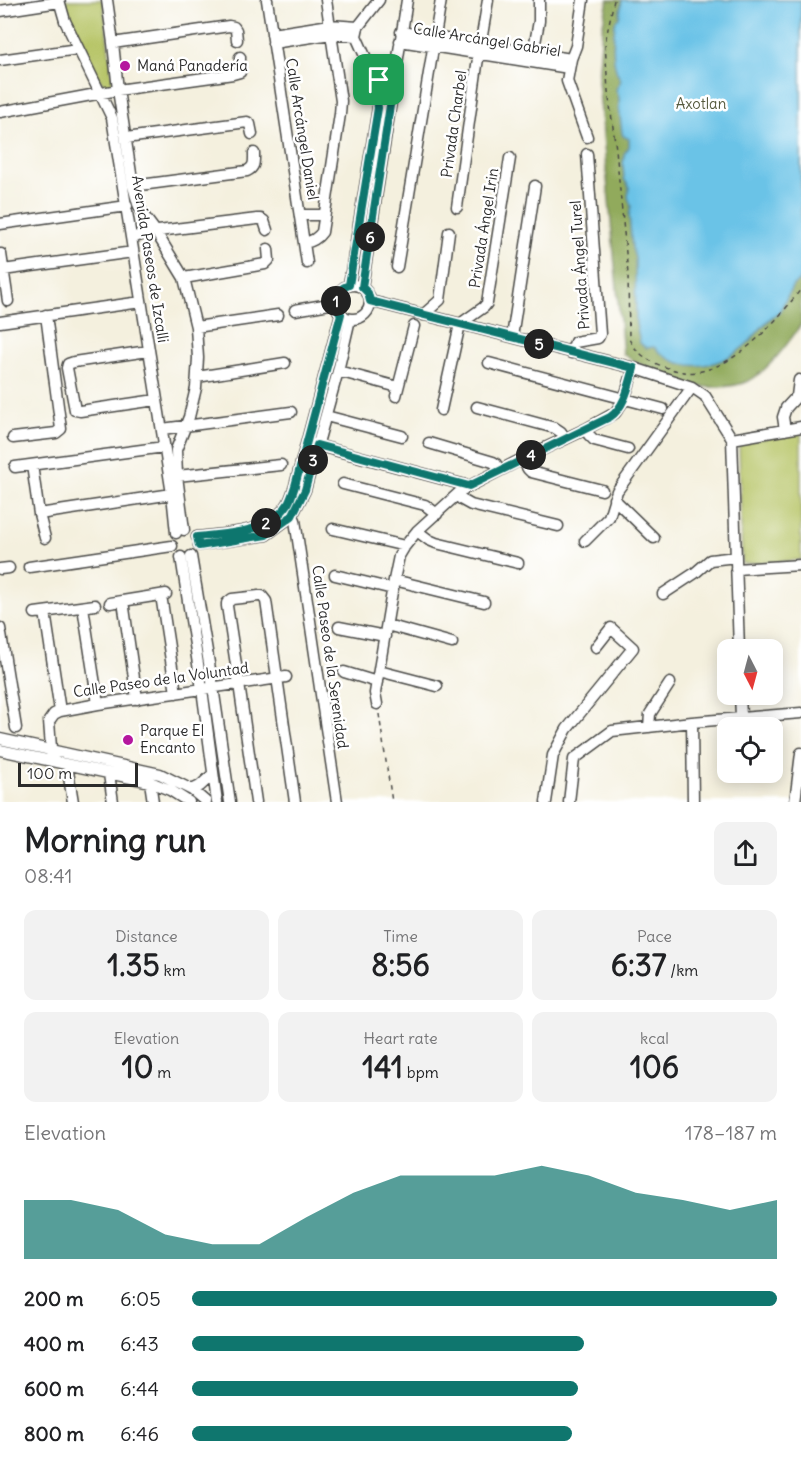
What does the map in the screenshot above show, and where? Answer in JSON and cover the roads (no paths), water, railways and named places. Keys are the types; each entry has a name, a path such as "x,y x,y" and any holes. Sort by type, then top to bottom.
{"street":[{"name":"Avenida Paseos de Izcalli","path":"107,0 133,186 144,216 184,278 198,341 196,388 176,450 180,532"},
{"name":"Calle Arcángel Daniel","path":"267,0 307,263"},
{"path":"304,243 319,237 322,232 341,101 326,0"},
{"path":"357,31 380,0"},
{"path":"362,287 407,0"},
{"path":"397,267 441,0"},
{"name":"Privada Charbel","path":"457,207 488,0"},
{"path":"533,54 538,21 538,0"},
{"path":"583,0 567,84 587,137"},
{"name":"Avenida Paseos de Izcalli","path":"59,1 65,21 112,118 156,400 180,532"},
{"path":"0,11 59,1"},
{"path":"113,43 234,27 237,40"},
{"path":"273,38 330,30 357,31"},
{"path":"349,285 378,108 374,76 357,31"},
{"name":"Calle Arcángel Gabriel","path":"401,37 570,64"},
{"path":"0,60 78,49"},
{"name":"Calle Arcángel Gabriel","path":"480,50 533,54 570,64"},
{"path":"0,112 118,90 240,72 240,57"},
{"path":"374,76 379,80 385,80 391,78 395,73"},
{"path":"126,138 247,122 250,124 252,134"},
{"path":"133,186 247,171 255,165 254,153"},
{"name":"Privada Ángel Turel","path":"571,352 575,342 594,340 600,334 587,154"},
{"name":"Privada Ángel Irin","path":"460,324 487,303 510,158"},
{"path":"512,337 535,186"},
{"path":"0,224 127,206"},
{"path":"300,215 324,215"},
{"path":"132,238 145,233 261,219 267,230"},
{"path":"423,315 440,300 449,232"},
{"path":"184,278 268,263 268,249"},
{"path":"3,270 133,252"},
{"path":"1,254 8,301"},
{"path":"349,285 362,287 368,293 370,301 367,312 356,319 346,317 335,303 340,290 349,285"},
{"path":"370,301 634,368 692,387 705,396 732,439 739,639"},
{"path":"0,322 141,302"},
{"path":"295,310 335,303"},
{"path":"13,438 56,433 61,429 46,315"},
{"path":"196,327 278,315"},
{"path":"198,541 262,526 275,518 288,504 326,416 338,371 346,317"},
{"path":"198,541 266,535 292,516 305,490 312,444 346,317"},
{"path":"441,410 460,324"},
{"path":"338,371 397,392 414,326"},
{"path":"148,351 68,364 67,368 75,410 156,400"},
{"path":"197,377 285,363"},
{"path":"489,363 663,409"},
{"path":"377,704 375,693 394,584 399,556 405,546 436,513 469,486 615,413 624,400 634,368"},
{"path":"785,430 783,417 786,408 797,396 799,380"},
{"path":"585,541 609,517 617,491 692,387"},
{"path":"477,407 555,428 565,439"},
{"path":"162,429 291,412"},
{"path":"326,416 402,436"},
{"path":"732,439 801,427"},
{"path":"586,429 594,440 628,449"},
{"path":"429,443 493,462 499,471"},
{"path":"312,444 469,486"},
{"path":"15,467 164,447"},
{"path":"522,459 531,472 602,490"},
{"path":"32,465 45,538"},
{"path":"177,476 281,465"},
{"path":"343,484 425,505 436,513"},
{"path":"39,514 172,494"},
{"path":"457,495 471,505 558,526"},
{"path":"614,499 654,538"},
{"name":"Calle Paseo de la Serenidad","path":"292,516 295,520 337,802"},
{"path":"333,529 405,546"},
{"path":"192,531 198,541 196,552 186,556 174,551 172,546 172,540 180,532 192,531"},
{"path":"417,531 436,543 518,563"},
{"path":"30,567 172,546"},
{"path":"186,556 207,688 230,802"},
{"path":"663,594 710,560 736,556"},
{"path":"736,569 801,565"},
{"path":"335,575 484,602"},
{"path":"110,603 164,594 176,693"},
{"path":"256,802 227,603 232,599 259,596 266,601 282,678 295,802"},
{"path":"123,601 137,699"},
{"path":"60,711 40,612 95,606"},
{"path":"83,607 98,704"},
{"path":"339,627 386,631 452,644"},
{"path":"0,628 16,728"},
{"path":"546,802 553,755 567,729 633,648 611,628 597,647"},
{"path":"304,673 317,672"},
{"path":"344,672 437,686"},
{"name":"Calle Paseo de la Voluntad","path":"52,756 49,721 54,714 60,711 282,678"},
{"path":"649,727 650,714 670,683"},
{"path":"207,688 217,802"},
{"path":"740,705 741,717 801,713"},
{"path":"569,802 574,759 612,731 717,719"},
{"path":"692,722 693,802"},
{"path":"0,739 52,756 67,765 150,782 170,790 189,802"},
{"path":"0,750 160,774 192,790 206,802"},
{"path":"795,802 801,753"},
{"path":"67,765 73,802"},
{"path":"109,774 113,802"},
{"path":"192,790 207,781 213,774"},
{"path":"150,782 153,802"}],"water":[{"name":"Axotlan","path":"622,0 801,0 801,276 793,285 779,313 738,351 714,363 689,365 677,362 654,347 646,348 640,343 636,324 635,258 629,215 631,206 628,197 629,187 624,179 623,164 624,154 629,147 629,139 622,133 616,89 621,80 616,68 614,53 615,24 619,18"}],"place":[{"name":"Maná Panadería","path":"125,66"},
{"name":"Parque El Encanto","path":"128,740"}]}
